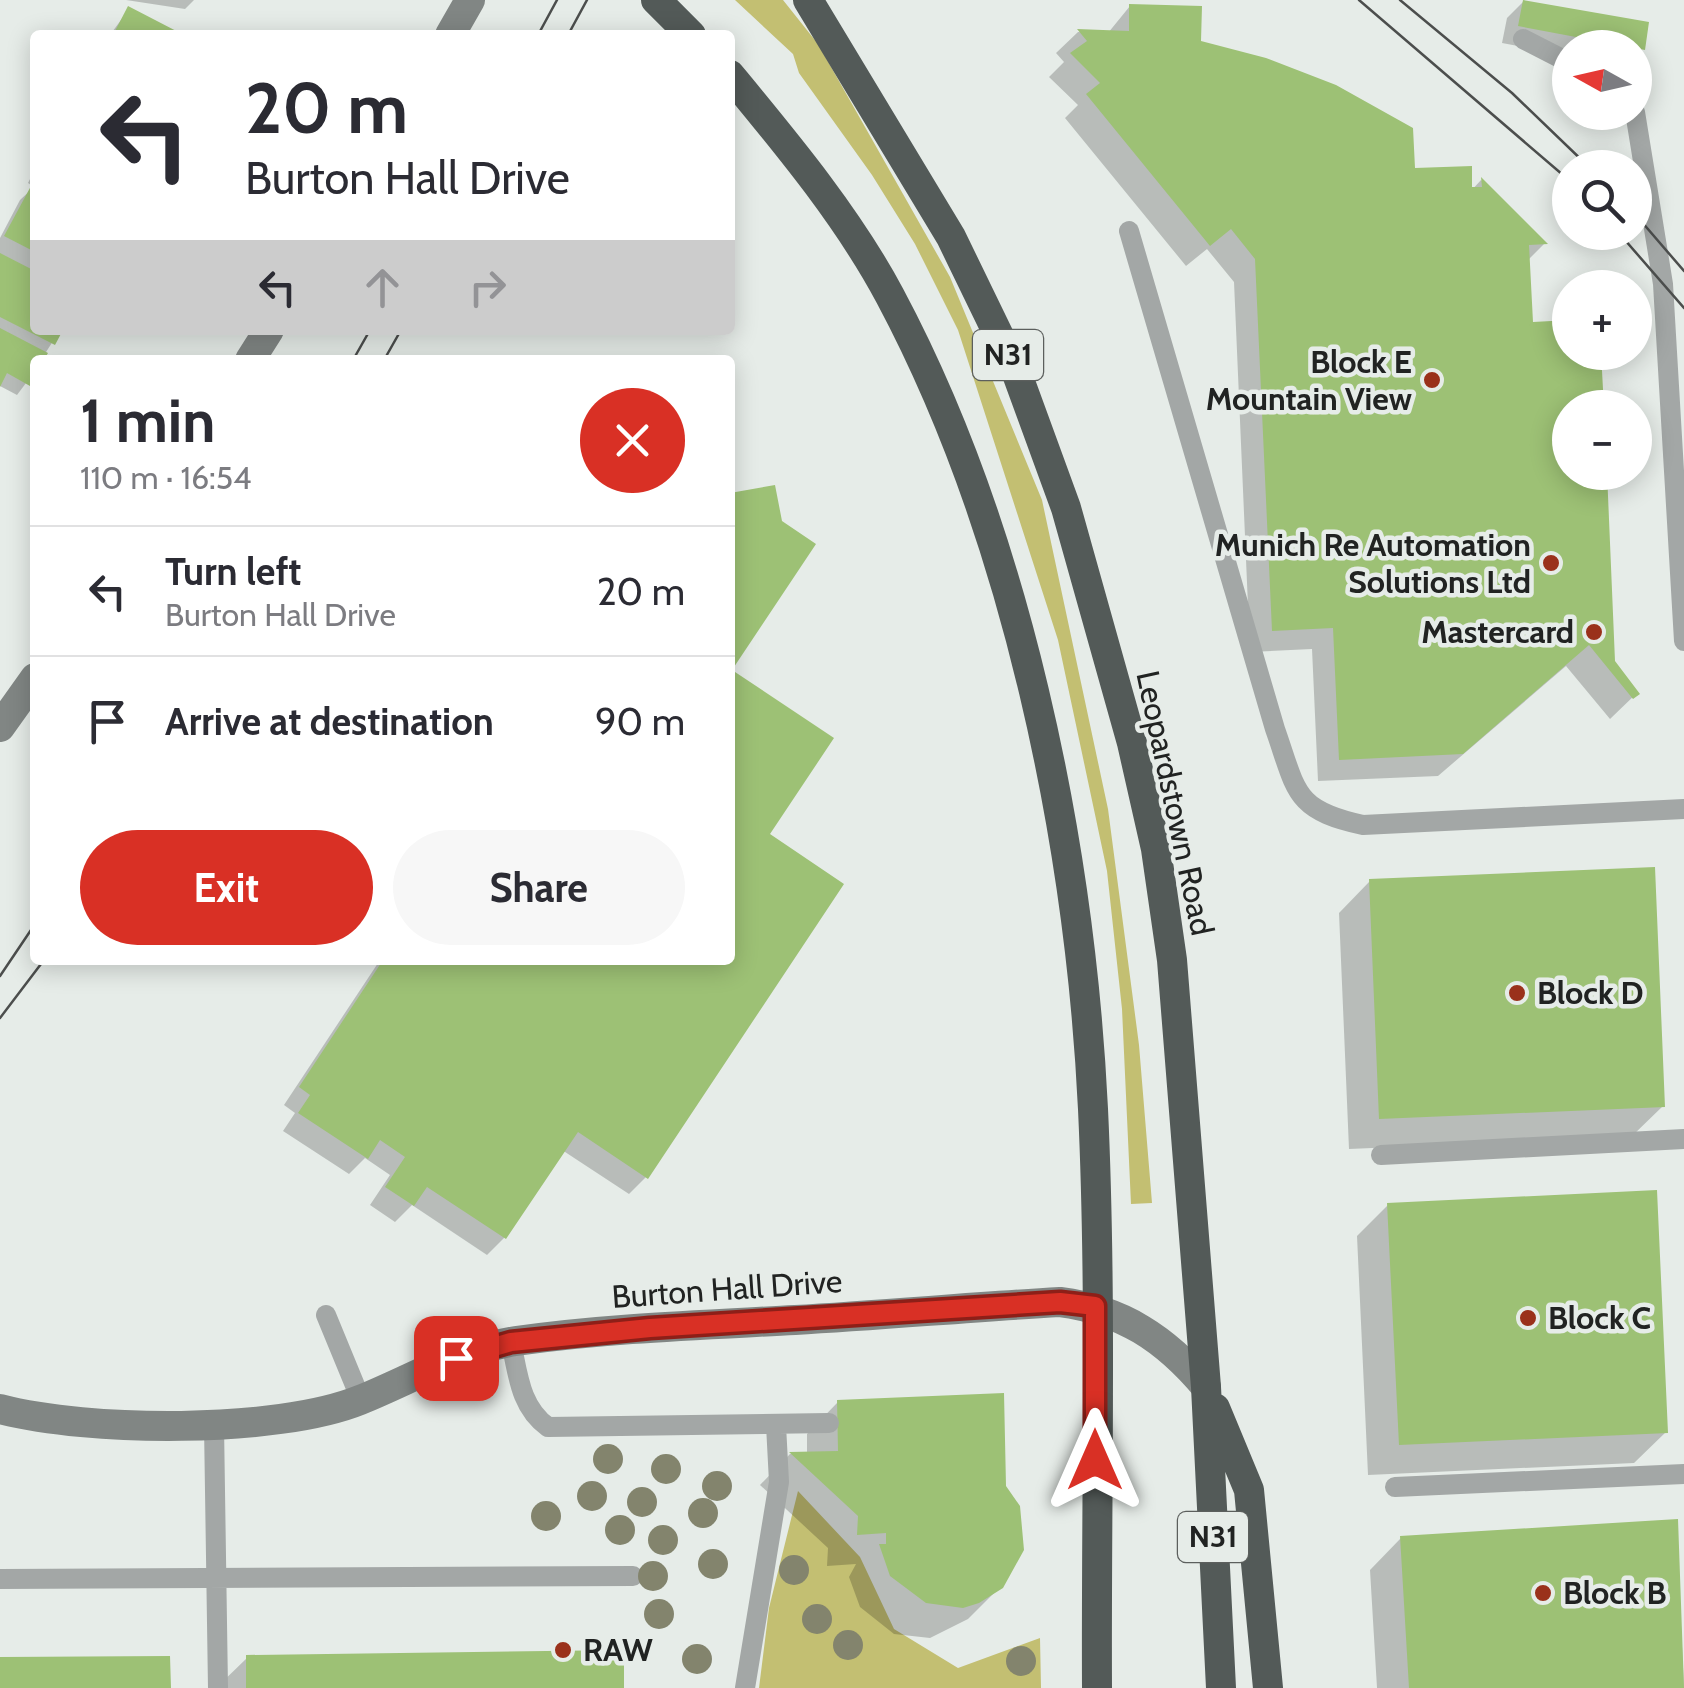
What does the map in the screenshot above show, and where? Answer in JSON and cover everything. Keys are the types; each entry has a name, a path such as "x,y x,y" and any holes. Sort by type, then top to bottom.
{"highway":[{"path":"656,0 686,30"},
{"name":"Leopardstown Road","path":"808,0 951,237 1016,371 1066,508 1132,742 1156,849 1172,960 1206,1386 1221,1688"},
{"name":"N31","path":"735,81 888,292 951,422 998,563 1062,834 1080,964 1092,1104 1097,1688"},
{"path":"1206,1386 1249,1490 1268,1688"}],"street":[{"path":"453,30 470,0"},
{"path":"735,102 764,116"},
{"path":"0,727 30,685"},
{"name":"Burton Hall Drive","path":"0,1409 43,1416 214,1425 288,1419 362,1400 429,1366 511,1342 650,1328 1026,1304 1095,1306 1133,1322 1178,1354 1206,1386"}],"lane":[{"path":"1523,39 1552,54"},
{"path":"1638,130 1663,284 1684,641"},
{"path":"1129,231 1274,729 1297,791 1321,816 1363,825 1684,809"},
{"path":"1381,1156 1684,1139"},
{"path":"326,1316 362,1400"},
{"path":"511,1342 522,1395 534,1417 548,1427 829,1423"},
{"path":"214,1425 218,1688"},
{"path":"745,1688 779,1482 776,1425"},
{"path":"1395,1487 1684,1474"},
{"path":"0,1579 634,1576"}],"shaded area":[{"path":"735,0 783,0 818,44 950,277 1042,500 1108,809 1139,1045 1152,1203 1131,1204 1122,1009 1107,871 1058,640 958,330 915,244 872,175 799,73 793,54"},
{"path":"798,1491 860,1557 894,1629 958,1668 1040,1638 1041,1688 759,1688 769,1608"}],"building":[{"path":"1523,0 1649,22 1648,30 1552,32 1518,26"},
{"name":"Block E Mountain View","path":"1129,4 1202,6 1201,41 1266,58 1336,85 1413,128 1415,168 1472,166 1472,187 1482,187 1481,177 1548,244 1529,245 1533,322 1552,321 1552,370 1602,370 1603,390 1552,390 1552,490 1608,490 1615,661 1640,694 1633,699 1589,645 1463,754 1339,760 1333,628 1272,631 1255,259 1231,229 1210,246 1086,94 1100,83 1070,53 1087,41 1077,29 1129,31"},
{"path":"128,6 174,30 116,30"},
{"path":"30,188 30,249 4,236"},
{"path":"0,253 30,268 30,332 0,317"},
{"path":"0,328 48,353 30,355 30,386 7,373 0,387"},
{"path":"35,335 60,335 55,345"},
{"path":"775,485 782,521 816,544 735,666 735,492"},
{"path":"735,672 834,738 770,834 844,884 648,1179 578,1132 506,1239 427,1187 414,1206 385,1187 405,1157 380,1140 368,1159 298,1113 310,1095 299,1087 380,965 735,965"},
{"name":"Block D","path":"1655,867 1665,1107 1379,1119 1369,879"},
{"name":"Block C","path":"1657,1190 1668,1433 1399,1445 1387,1203"},
{"path":"1004,1393 1006,1486 1020,1506 1024,1550 1003,1588 979,1603 963,1608 926,1603 890,1576 879,1544 886,1544 886,1533 857,1535 858,1516 789,1452 838,1451 837,1400"},
{"name":"Block B","path":"1678,1519 1684,1688 1409,1688 1400,1536"},
{"path":"624,1650 624,1688 246,1688 246,1655"},
{"path":"170,1656 171,1688 0,1688 0,1657"}],"tram line":[{"path":"541,30 557,0"},
{"path":"571,30 587,0"},
{"path":"1359,0 1552,166"},
{"path":"1400,0 1512,93 1571,150"},
{"path":"1652,234 1684,271"},
{"path":"1634,250 1684,308"},
{"path":"356,355 367,335"},
{"path":"387,355 398,335"},
{"path":"0,976 30,931"},
{"path":"0,1018 40,965"}],"place":[{"name":"Block E Mountain View","path":"1432,380"},
{"name":"Munich Re Automation Solutions Ltd","path":"1551,563"},
{"name":"Mastercard","path":"1594,632"},
{"name":"Block D","path":"1517,993"},
{"name":"Block C","path":"1528,1318"},
{"name":"Block B","path":"1543,1593"},
{"name":"RAW","path":"563,1650"}],"route":[{"path":"456,1358 511,1342 650,1328 1060,1302 1095,1306 1095,1460"}]}
